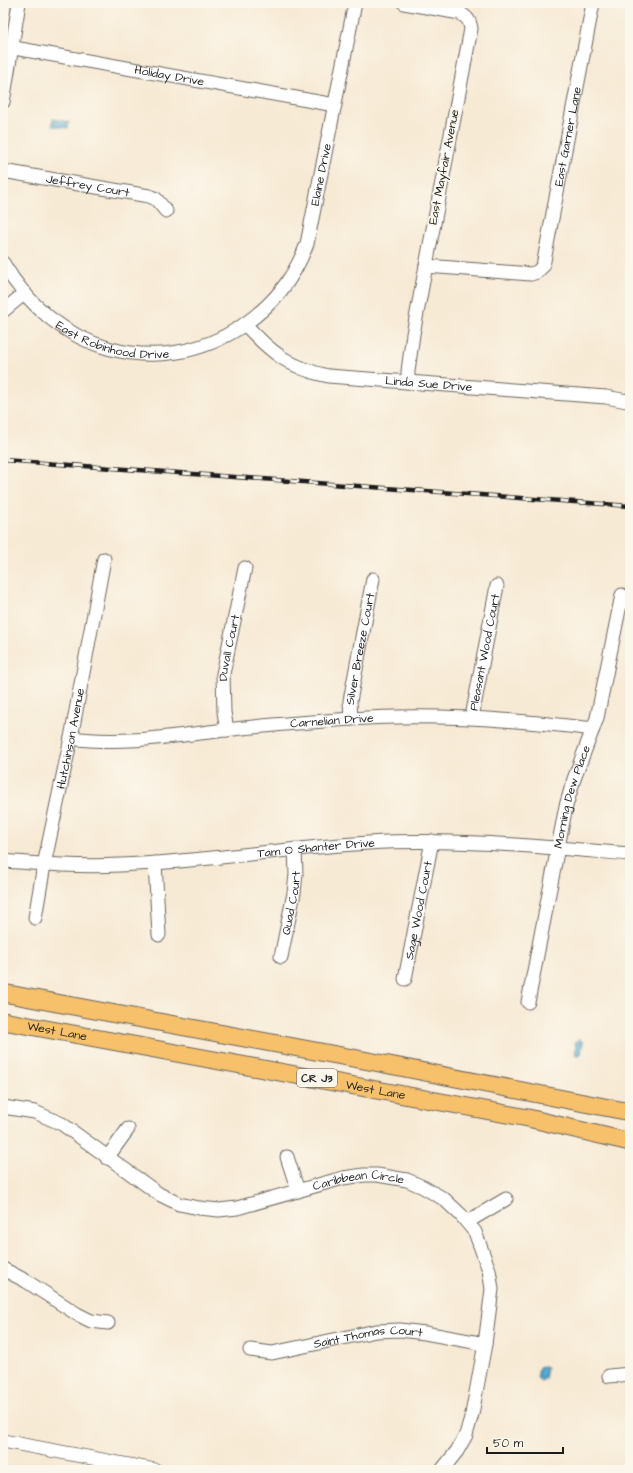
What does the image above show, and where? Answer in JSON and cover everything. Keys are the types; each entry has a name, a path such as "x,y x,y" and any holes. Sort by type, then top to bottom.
{"main road":[{"name":"CR J3","path":"3,993 374,1062 630,1112"},
{"name":"West Lane","path":"3,1021 528,1118 630,1142"}],"street":[{"path":"3,102 8,47 19,3"},
{"name":"Elaine Drive","path":"245,324 264,310 275,298 294,273 301,259 311,229 355,3"},
{"name":"East Mayfair Avenue","path":"404,3 460,13 467,17 470,22 471,30 413,334 408,382"},
{"name":"East Garner Lane","path":"426,266 531,274 540,270 543,266 593,3"},
{"name":"Holiday Drive","path":"8,47 336,105"},
{"name":"Jeffrey Court","path":"3,171 149,196 156,199 166,211"},
{"name":"East Robinhood Drive","path":"3,263 11,277 38,309 73,334 101,346 136,353 167,354 199,348 226,336 245,324"},
{"path":"3,310 25,293"},
{"name":"Linda Sue Drive","path":"245,324 272,352 303,369 328,376 606,397 627,401 630,400"},
{"name":"Hutchinson Avenue","path":"35,918 44,865 71,738 104,559"},
{"name":"Duvall Court","path":"227,730 223,674 245,568"},
{"name":"Silver Breeze Court","path":"351,719 350,701 373,579"},
{"name":"Pleasant Wood Court","path":"472,717 497,586"},
{"name":"Morning Dew Place","path":"528,1002 566,806 574,779 597,718 622,595"},
{"name":"Carnelian Drive","path":"71,738 90,741 128,740 395,716 472,717 593,729"},
{"name":"Tam O Shanter Drive","path":"3,861 67,866 115,865 155,863 368,843 432,841 559,848 630,854"},
{"name":"Sage Wood Court","path":"405,979 432,841"},
{"name":"Quad Court","path":"281,957 294,893 296,849"},
{"path":"155,863 159,935"},
{"name":"Caribbean Circle","path":"3,1107 25,1110 46,1116 62,1124 107,1158 159,1194 179,1204 219,1210 237,1208 342,1178 364,1175 377,1175 396,1178 418,1185 444,1199 461,1214 475,1232 490,1277 492,1289 486,1344 469,1427 457,1451 442,1470"},
{"path":"107,1158 128,1129"},
{"path":"287,1157 298,1191"},
{"path":"467,1222 506,1199"},
{"path":"3,1269 26,1281 77,1314 91,1321 108,1323"},
{"name":"Saint Thomas Court","path":"250,1350 272,1353 376,1331 395,1330 425,1332 486,1344"},
{"path":"609,1376 630,1374"},
{"path":"3,1441 154,1470"}],"water":[{"path":"53,119 69,122 68,128 52,126"},
{"path":"579,1038 583,1042 581,1054 577,1056 575,1054 575,1042"},
{"path":"543,1366 547,1368 545,1379 541,1381 537,1378 539,1367"}],"railway":[{"path":"3,460 630,506"}]}
